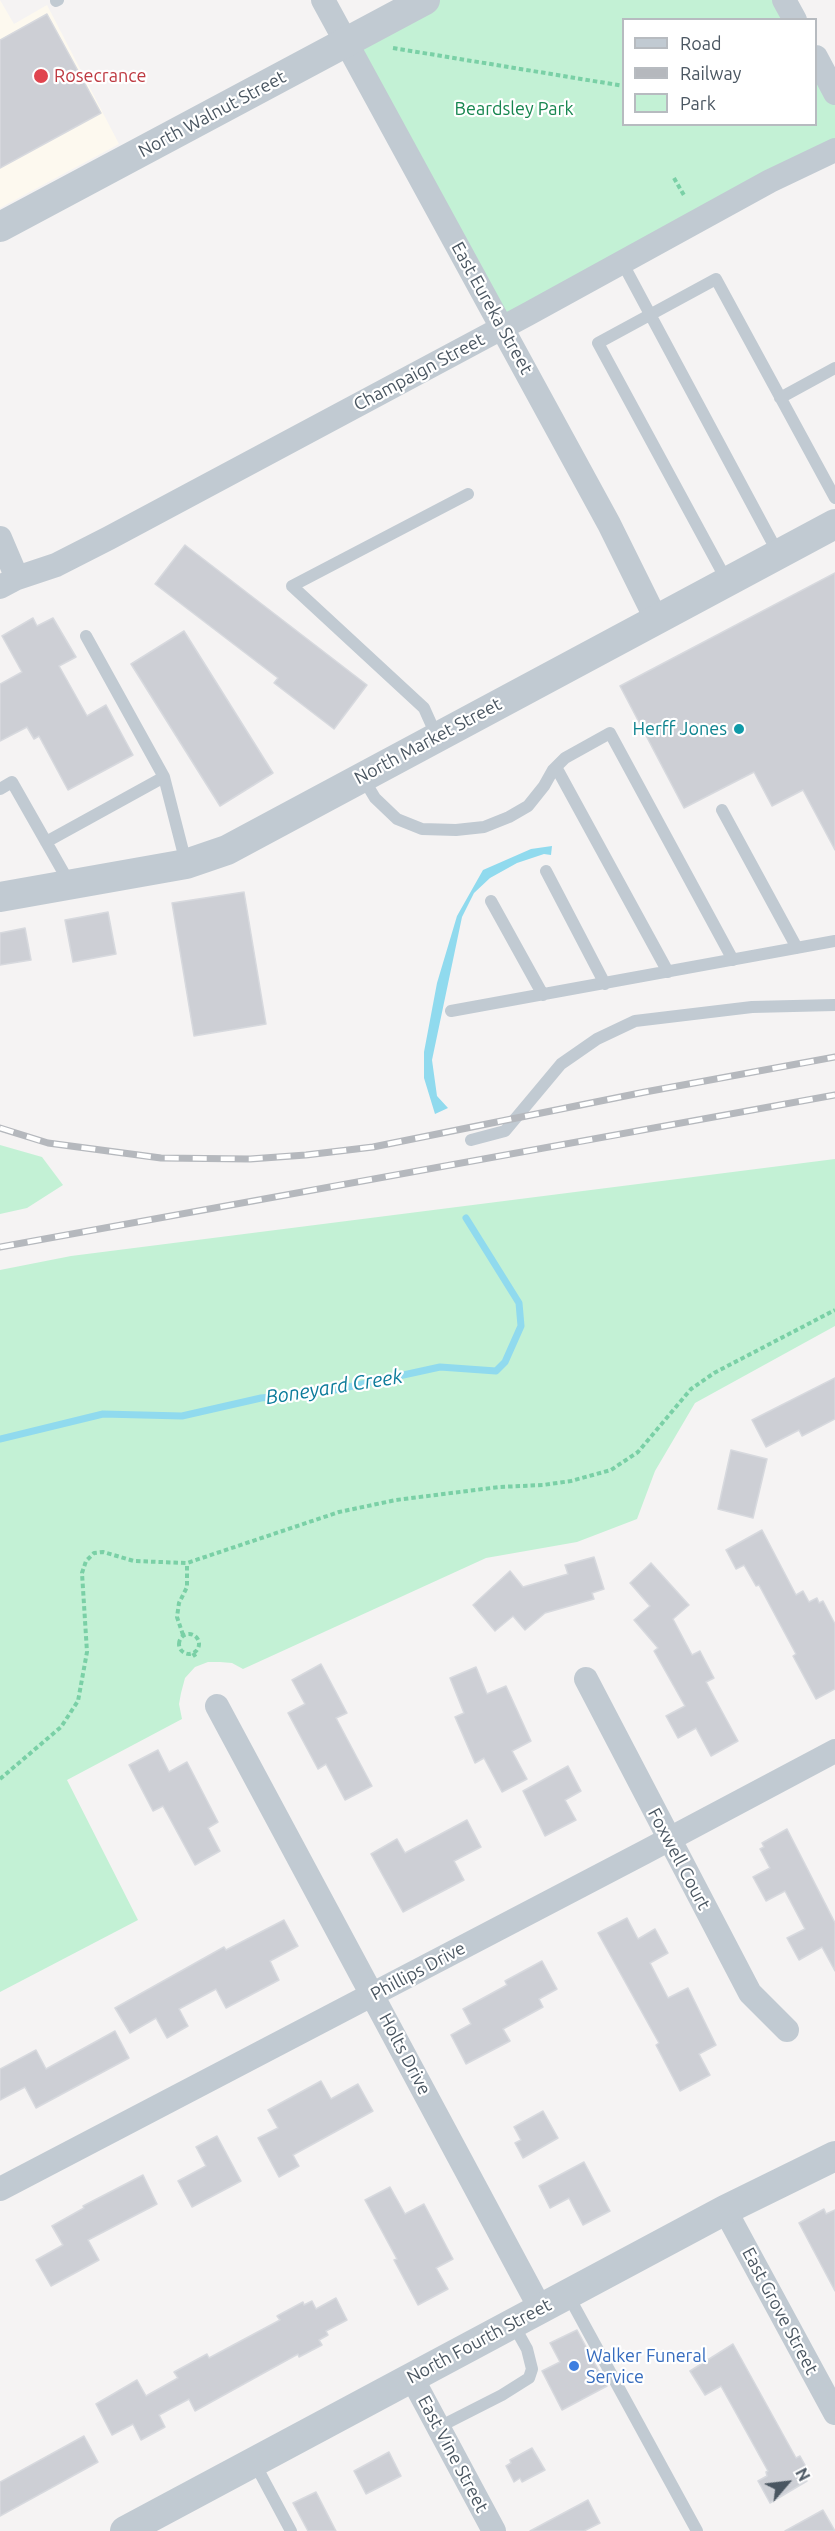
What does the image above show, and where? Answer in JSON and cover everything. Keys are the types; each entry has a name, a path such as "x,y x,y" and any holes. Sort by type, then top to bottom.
{"street":[{"name":"East Eureka Street","path":"323,0 609,524 656,619"},
{"name":"North Walnut Street","path":"0,228 425,0"},
{"path":"784,0 794,18"},
{"path":"817,59 835,93"},
{"name":"Champaign Street","path":"9,582 56,565 109,538 770,181 835,150"},
{"name":"North Market Street","path":"0,897 186,864 227,850 835,524"},
{"path":"0,538 9,582"},
{"name":"Foxwell Court","path":"586,1679 668,1840 750,1993 787,2030"},
{"name":"Holts Drive","path":"217,1707 540,2308"},
{"name":"Phillips Drive","path":"0,2189 835,1751"},
{"name":"North Fourth Street","path":"125,2531 725,2210 835,2156"},
{"name":"East Grove Street","path":"725,2210 835,2413"},
{"name":"East Vine Street","path":"412,2378 494,2531"}],"lane":[{"path":"622,262 778,553"},
{"path":"727,581 598,343 716,279 835,498"},
{"path":"780,398 835,368"},
{"path":"437,737 424,708 292,586 468,494"},
{"path":"86,636 164,777 186,864"},
{"path":"363,777 375,798 397,819 422,829 456,830 484,827 509,818 528,806 565,758 610,733 733,960"},
{"path":"556,767 668,972"},
{"path":"46,842 164,777"},
{"path":"0,789 12,782 70,885"},
{"path":"722,810 797,948"},
{"path":"546,870 605,984"},
{"path":"491,902 543,995"},
{"path":"451,1011 835,941"},
{"path":"471,1140 505,1131 561,1064 597,1039 636,1021 752,1007 835,1005"},
{"path":"568,2294 697,2531"},
{"path":"438,2427 502,2395 529,2378 532,2369 527,2349 513,2323"},
{"path":"254,2462 291,2531"}],"path":[{"path":"393,48 622,86"},
{"path":"674,178 685,197"},
{"path":"0,1779 61,1727 78,1701 87,1652 82,1573 86,1561 94,1554 103,1552 134,1561 188,1563 339,1512 396,1500 499,1487 571,1481 610,1470 638,1452 691,1389 714,1373 835,1310"},
{"path":"183,1635 190,1634 198,1639 199,1645 194,1653 187,1654 180,1650 178,1644 183,1635 177,1617 178,1604 187,1587 188,1563"},
{"path":"194,1653 196,1659"}],"shaded area":[{"name":"Rosecrance","path":"0,0 14,24 47,5 119,144 0,208"}],"green space":[{"name":"Beardsley Park","path":"439,0 779,0 789,18 622,18 622,126 817,126 817,68 835,101 835,144 506,319 355,45"},
{"path":"0,1145 42,1157 63,1185 27,1208 0,1214"},
{"path":"835,1159 835,1326 695,1403 655,1471 637,1519 577,1542 486,1558 243,1669 232,1663 220,1662 208,1662 195,1667 185,1678 181,1693 179,1704 182,1719 67,1780 138,1920 0,1992 0,1270 71,1256"}],"water":[{"path":"552,846 551,855 544,854 517,863 490,878 474,893 462,917 432,1060 437,1096 448,1108 435,1114 424,1078 424,1052 437,983 457,916 483,870 531,849"}],"building":[{"name":"Rosecrance","path":"47,14 101,113 0,168 0,40"},
{"path":"185,545 367,685 334,729 274,683 278,678 155,584"},
{"name":"Herff Jones","path":"835,573 835,850 803,790 772,806 754,772 684,808 620,686"},
{"path":"33,618 37,626 53,618 76,657 59,666 87,716 106,705 133,755 68,790 39,736 34,739 27,727 0,741 0,684 22,672 2,636"},
{"path":"184,631 273,773 220,806 131,664"},
{"path":"244,892 266,1024 194,1036 172,903"},
{"path":"108,912 116,954 73,962 65,920"},
{"path":"25,928 31,960 0,965 0,933"},
{"path":"835,1378 835,1419 802,1436 799,1430 766,1447 752,1420"},
{"path":"731,1450 767,1459 753,1518 718,1509"},
{"path":"762,1530 796,1595 803,1591 809,1602 817,1598 819,1603 823,1601 835,1624 835,1689 816,1699 793,1656 796,1654 759,1585 756,1586 744,1565 736,1569 726,1550"},
{"path":"594,1557 604,1589 592,1593 594,1599 545,1613 525,1630 513,1616 495,1631 473,1605 510,1571 523,1587 568,1574 565,1565"},
{"path":"651,1563 689,1605 673,1619 692,1655 700,1651 714,1678 706,1682 738,1741 711,1756 696,1728 678,1738 666,1716 685,1706 654,1651 658,1648 634,1620 650,1606 630,1583"},
{"path":"321,1664 347,1713 336,1718 372,1786 345,1800 326,1764 318,1769 288,1713 305,1704 292,1680"},
{"path":"476,1667 487,1694 506,1686 531,1741 512,1751 527,1779 502,1792 484,1758 475,1763 455,1717 464,1713 450,1678"},
{"path":"158,1750 169,1772 187,1762 218,1822 208,1828 220,1851 195,1865 163,1806 153,1811 129,1765"},
{"path":"568,1766 581,1791 565,1800 576,1820 545,1836 523,1791"},
{"path":"467,1820 481,1847 454,1861 464,1880 403,1912 371,1854 397,1839 405,1853"},
{"path":"787,1829 835,1923 835,1971 822,1947 799,1960 787,1938 805,1929 785,1891 766,1901 753,1877 770,1868 760,1849 764,1847 762,1843"},
{"path":"627,1918 638,1939 655,1929 668,1953 650,1963 668,1998 688,1988 716,2045 699,2054 710,2075 680,2091 656,2045 659,2043 598,1933"},
{"path":"284,1920 298,1946 270,1961 279,1980 226,2008 216,1989 179,2009 188,2026 167,2038 156,2018 130,2033 115,2008 224,1947 226,1950"},
{"path":"542,1961 557,1989 539,1999 543,2007 503,2029 510,2041 466,2064 451,2035 471,2024 463,2009 507,1985 505,1981"},
{"path":"115,2031 129,2058 36,2108 25,2087 0,2100 0,2069 36,2050 46,2069"},
{"path":"321,2081 331,2099 358,2084 373,2111 293,2155 299,2166 279,2177 258,2138 278,2128 268,2110"},
{"path":"543,2111 558,2138 523,2158 515,2143 521,2140 514,2127"},
{"path":"217,2136 241,2181 192,2207 178,2181 206,2166 196,2147"},
{"path":"584,2162 610,2211 583,2225 569,2198 550,2208 539,2186"},
{"path":"143,2175 157,2204 88,2240 99,2260 51,2286 36,2260 63,2245 52,2226 84,2208 83,2206"},
{"path":"390,2187 405,2214 424,2204 453,2259 436,2268 448,2289 418,2305 394,2260 397,2259 365,2200"},
{"path":"824,2209 826,2214 835,2210 835,2291 799,2223"},
{"path":"336,2298 347,2320 326,2331 328,2335 319,2340 322,2345 299,2357 298,2354 195,2411 189,2399 159,2415 165,2427 141,2440 133,2424 112,2435 96,2404 137,2380 146,2396 178,2378 174,2372 207,2354 209,2358 280,2320 277,2316 303,2302 304,2305 312,2301 316,2309"},
{"name":"Walker Funeral Service","path":"577,2330 607,2386 562,2410 542,2371 560,2362 550,2343"},
{"path":"733,2344 796,2458 800,2456 811,2476 805,2479 807,2481 770,2503 758,2481 767,2476 768,2471 721,2386 705,2395 690,2371"},
{"path":"84,2436 98,2462 0,2516 0,2482"},
{"path":"532,2448 545,2470 522,2482 520,2478 514,2482 506,2466 511,2463 510,2460"},
{"path":"389,2452 401,2476 366,2494 354,2471"},
{"path":"316,2492 336,2531 308,2531 293,2503"},
{"path":"588,2500 600,2523 584,2531 530,2531"},
{"path":"823,2510 835,2531 785,2531"}],"waterway":[{"name":"Boneyard Creek","path":"0,1439 103,1414 182,1416 261,1398 330,1391 440,1367 496,1371 505,1362 521,1326 519,1303 466,1218"}],"railway":[{"path":"0,1128 48,1143 161,1158 250,1159 306,1155 373,1147 645,1092 835,1057"},
{"path":"0,1247 835,1095"}],"place":[{"name":"Rosecrance","path":"41,76"},
{"name":"Herff Jones","path":"739,729"},
{"name":"Walker Funeral Service","path":"574,2366"}]}
